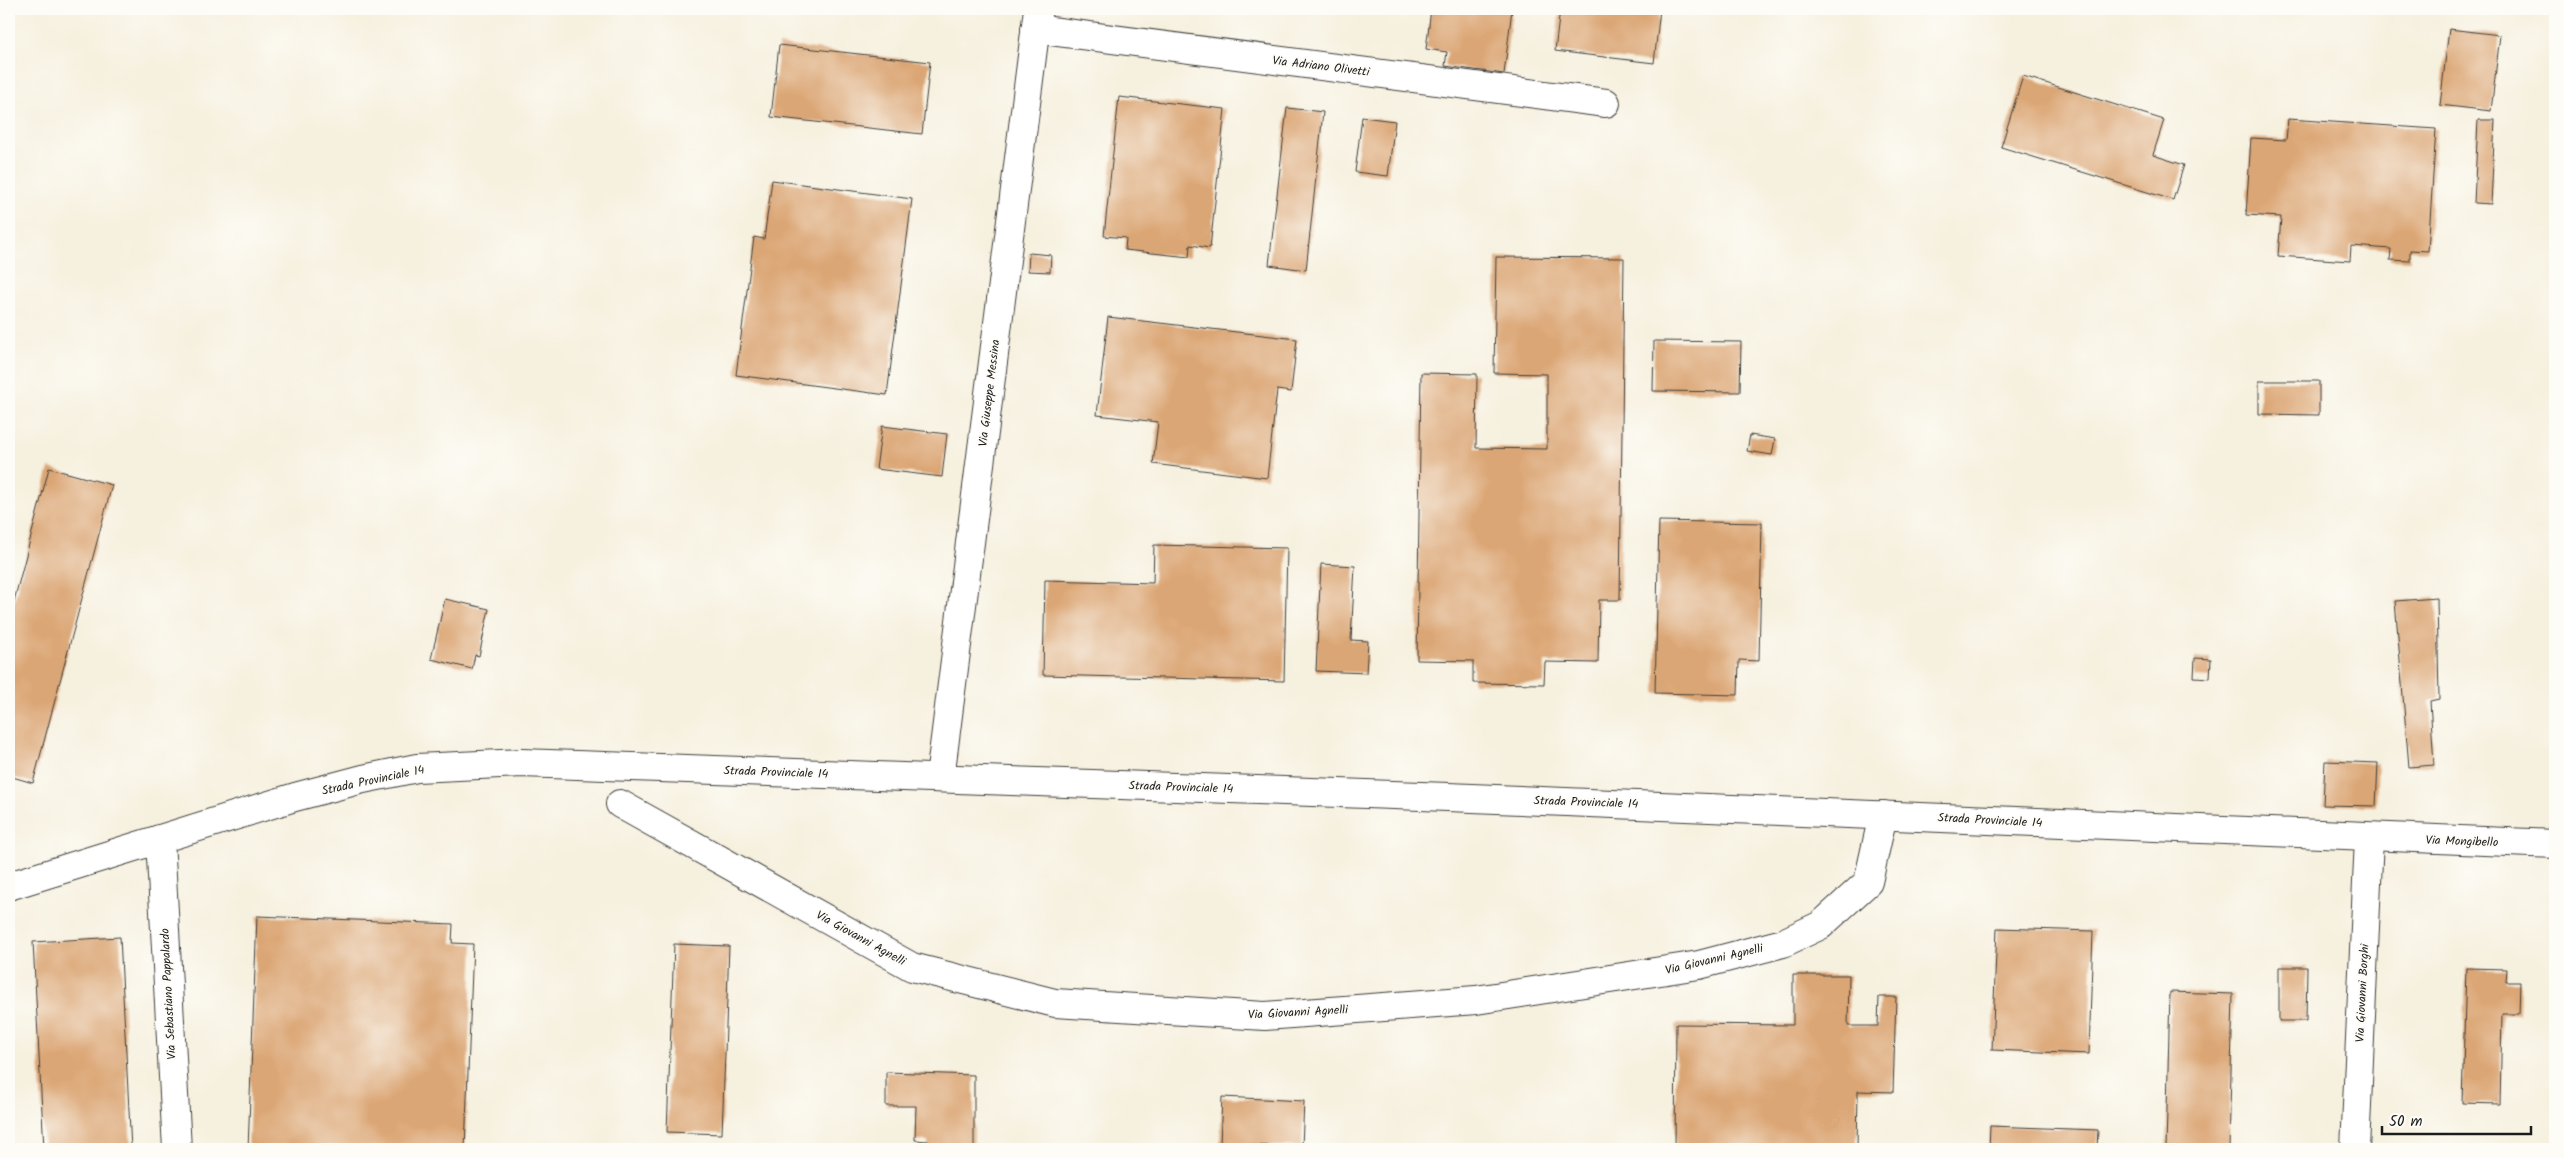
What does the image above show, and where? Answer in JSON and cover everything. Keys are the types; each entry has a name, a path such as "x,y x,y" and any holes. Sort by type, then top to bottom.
{"street":[{"name":"Via Adriano Olivetti","path":"1037,19 1606,102"},
{"name":"Via Giuseppe Messina","path":"940,778 1037,19"},
{"name":"Strada Provinciale 14","path":"9,886 295,798 417,768 522,764 940,778 1883,815 2370,838"},
{"name":"Via Giovanni Agnelli","path":"620,804 912,967 1055,1002 1265,1016 1476,1000 1699,965 1783,943 1821,925 1868,882 1883,815"},
{"name":"Via Mongibello","path":"2370,838 2555,844"},
{"name":"Via Giovanni Borghi","path":"2355,1149 2370,838"},
{"name":"Via Sebastiano Pappalardo","path":"160,839 176,1149"}],"building":[{"path":"1431,9 1512,9 1504,74 1445,66 1447,52 1426,49"},
{"path":"1560,9 1660,9 1654,63 1555,51"},
{"path":"2449,29 2500,35 2491,111 2440,105"},
{"path":"779,45 930,62 922,134 771,117"},
{"path":"2023,76 2164,120 2153,155 2184,165 2173,200 2001,147"},
{"path":"1119,97 1225,109 1210,248 1190,245 1189,257 1125,250 1126,238 1104,236"},
{"path":"1287,108 1323,112 1306,270 1269,265"},
{"path":"1362,117 1395,121 1388,176 1355,172"},
{"path":"2288,119 2436,129 2428,251 2410,250 2410,261 2390,260 2391,249 2351,246 2350,261 2278,256 2281,217 2246,215 2251,138 2286,140"},
{"path":"2478,120 2495,120 2491,204 2474,203"},
{"path":"772,180 912,199 887,395 736,375 754,237 764,239"},
{"path":"1029,253 1051,255 1050,272 1028,271"},
{"path":"1496,257 1624,258 1620,600 1599,600 1598,663 1545,662 1544,684 1473,683 1473,661 1417,660 1421,373 1477,374 1476,448 1547,449 1547,374 1494,373"},
{"path":"1108,317 1297,339 1291,392 1277,390 1267,478 1153,464 1158,422 1097,415"},
{"path":"1654,341 1741,342 1740,392 1653,391"},
{"path":"2259,381 2319,381 2319,415 2259,414"},
{"path":"882,426 947,434 942,477 876,469"},
{"path":"1750,435 1775,439 1772,455 1747,451"},
{"path":"49,468 112,485 33,783 9,776 9,620"},
{"path":"1659,521 1762,523 1759,661 1739,660 1738,695 1655,693"},
{"path":"1154,545 1287,548 1284,681 1043,675 1045,580 1153,583"},
{"path":"1321,564 1355,566 1351,640 1368,641 1366,673 1316,671"},
{"path":"2437,598 2439,699 2430,701 2434,765 2409,767 2395,601"},
{"path":"445,599 489,609 479,656 475,655 472,669 431,659"},
{"path":"2195,658 2211,659 2210,678 2194,677"},
{"path":"2325,761 2378,763 2376,806 2323,805"},
{"path":"257,916 453,924 452,943 473,944 465,1149 248,1149"},
{"path":"1997,928 2093,931 2089,1054 1992,1050"},
{"path":"120,937 131,1149 44,1149 33,942"},
{"path":"674,944 729,946 722,1134 667,1132"},
{"path":"2279,967 2307,967 2306,1021 2279,1021"},
{"path":"2466,968 2507,969 2506,982 2520,982 2519,1014 2502,1014 2500,1104 2462,1103"},
{"path":"1793,975 1849,975 1848,1026 1878,1026 1879,997 1896,997 1893,1092 1858,1091 1857,1149 1675,1149 1676,1024 1793,1025"},
{"path":"2170,992 2233,994 2229,1149 2166,1149"},
{"path":"886,1072 974,1075 974,1149 928,1149 928,1141 915,1140 916,1106 886,1106"},
{"path":"1222,1097 1304,1101 1302,1147 1220,1144"},
{"path":"1990,1126 2098,1130 2097,1149 1989,1149"}]}
